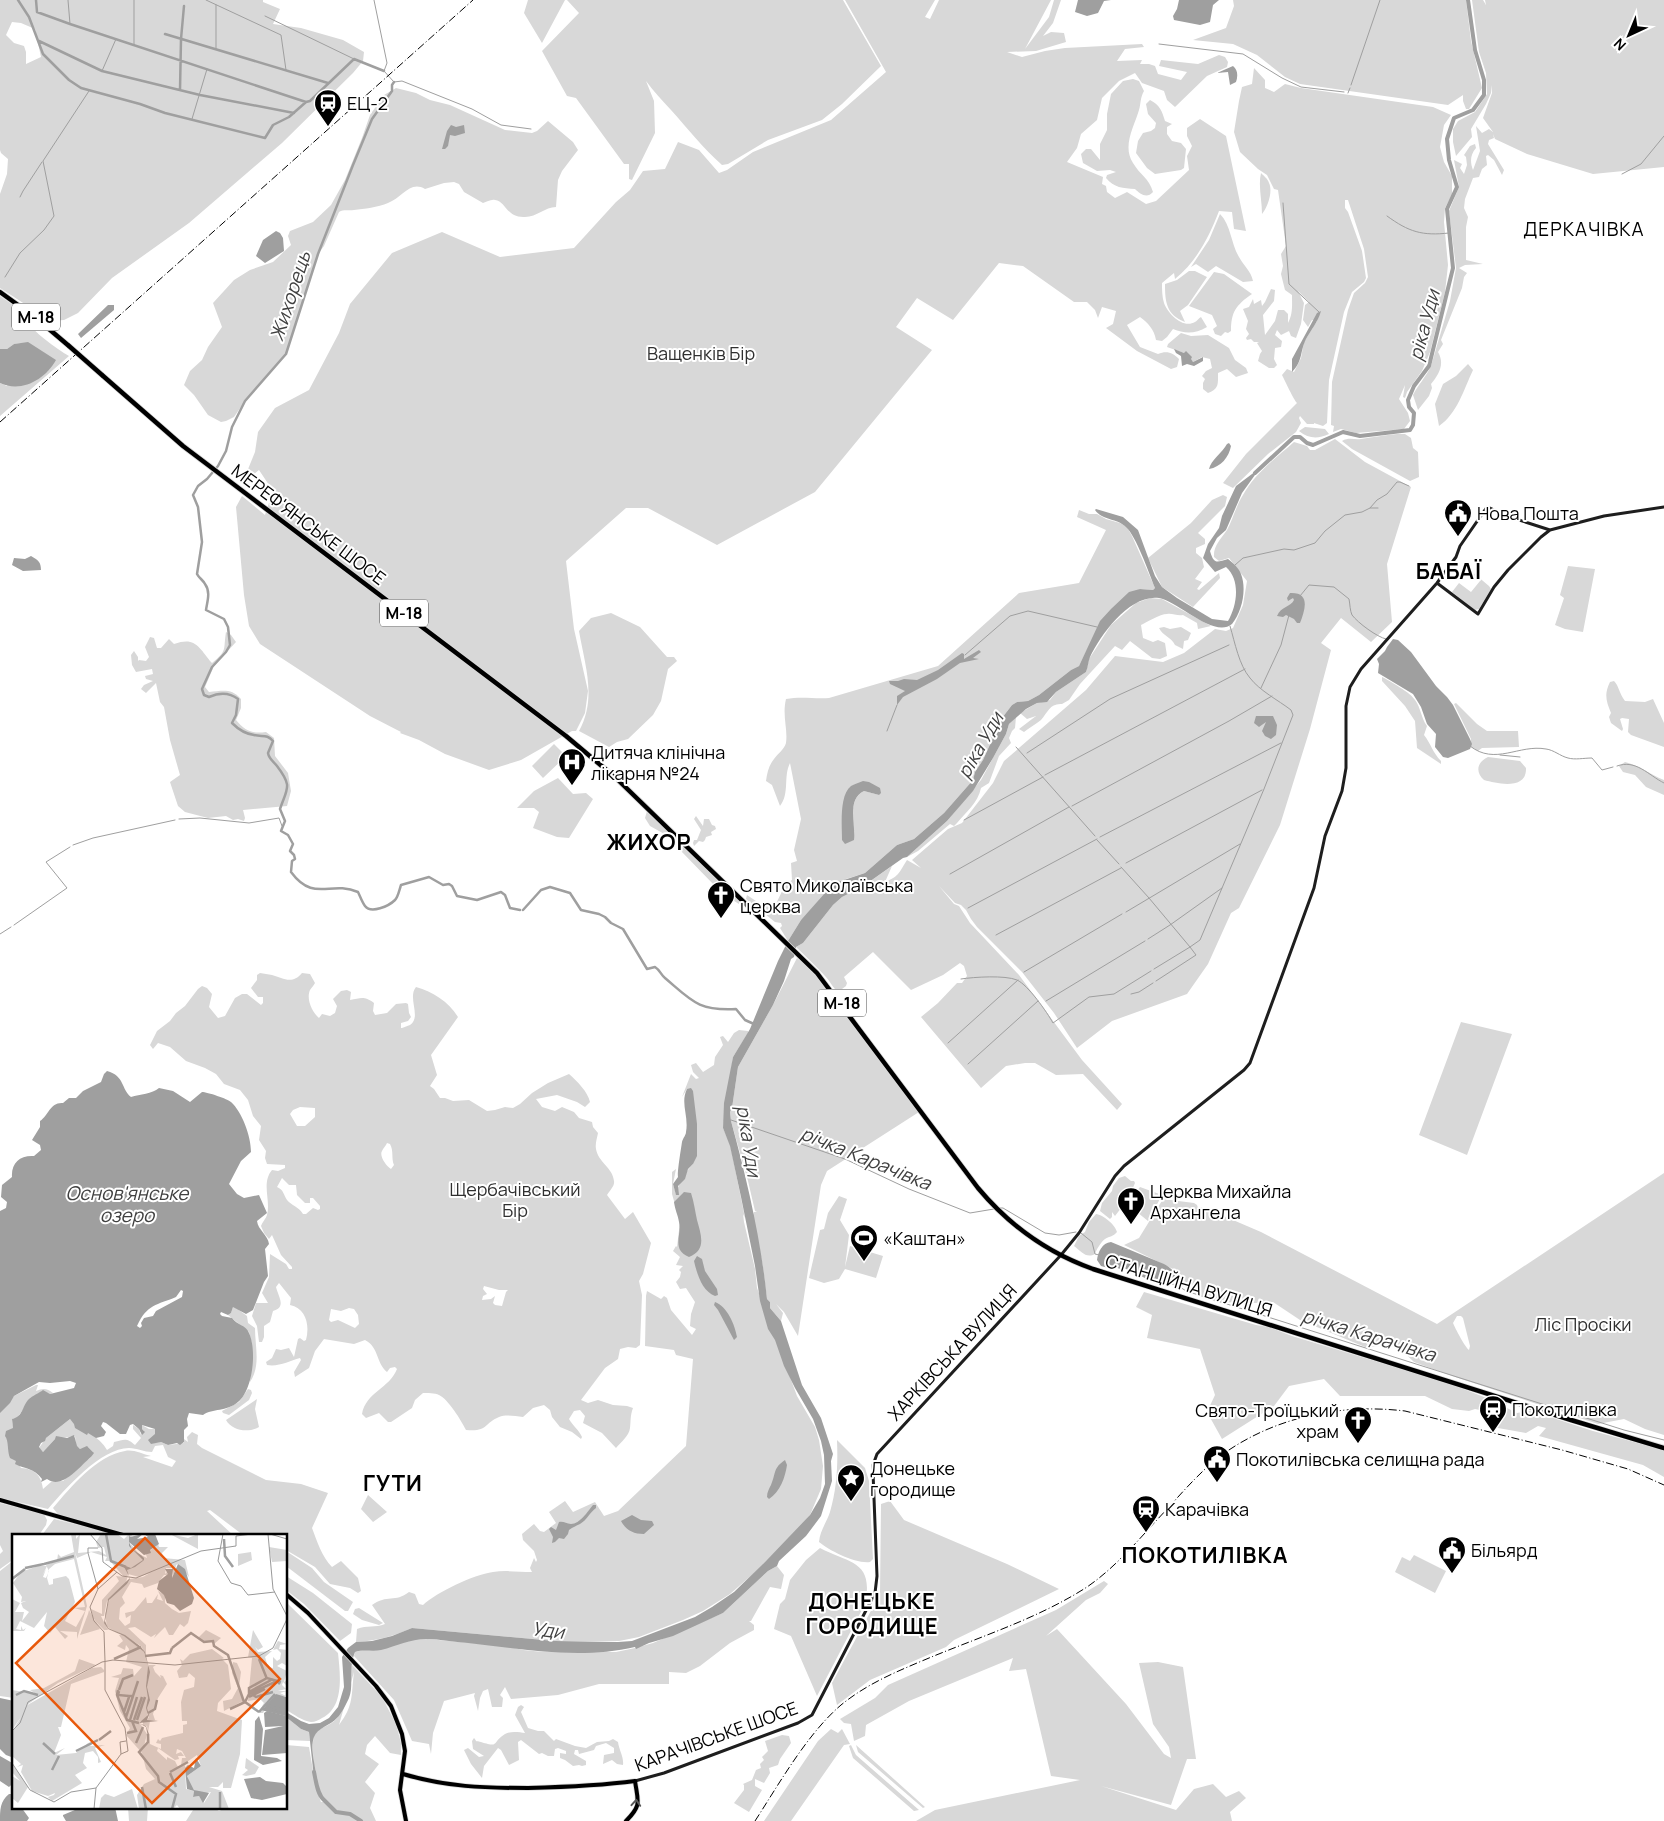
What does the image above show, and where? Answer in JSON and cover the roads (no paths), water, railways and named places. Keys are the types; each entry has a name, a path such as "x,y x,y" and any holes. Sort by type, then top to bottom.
{"highway":[{"name":"МЕРЕФ'ЯНСЬКЕ ШОСЕ","path":"0,292 36,318 183,446 585,751 622,783 830,987 991,1203 1026,1233 1061,1255"},
{"name":"СТАНЦІЙНА ВУЛИЦЯ","path":"1061,1255 1093,1269 1664,1448"}],"main road":[{"path":"0,1500 119,1534"},
{"path":"288,1596 308,1613 388,1700 397,1718 405,1751 400,1791 406,1821"},
{"name":"КАРАЧІВСЬКЕ ШОСЕ","path":"403,1774 448,1785 484,1788 585,1787 635,1781"},
{"path":"626,1821 638,1806 635,1781"}],"street":[{"name":"ХАРКІВСЬКА ВУЛИЦЯ","path":"873,1472 875,1456 1061,1255 1079,1233 1124,1166 1244,1070 1250,1063 1314,888 1325,836 1342,791 1346,768 1346,706 1348,691 1356,675 1437,584 1487,507 1550,530"},
{"path":"1437,584 1478,614 1494,587 1508,570 1550,530 1604,516 1664,507"},
{"name":"КАРАЧІВСЬКЕ ШОСЕ","path":"635,1781 798,1723 812,1715 875,1593 877,1576 873,1472"}],"water":[{"path":"1078,0 1111,0 1104,1 1098,13 1087,16 1075,12"},
{"path":"1179,0 1219,0 1213,5 1210,22 1200,25 1174,20 1173,16"},
{"path":"1233,66 1237,71 1237,78 1236,82 1230,85 1228,72 1217,73"},
{"path":"451,125 456,127 464,125 465,133 455,136 450,135 448,146 442,149 447,131"},
{"path":"276,231 283,238 284,251 265,263 256,256 263,240"},
{"path":"108,305 114,305 114,310 81,338 78,334"},
{"path":"1321,311 1304,343 1300,360 1292,372 1292,359 1317,313"},
{"path":"28,342 56,360 46,373 32,383 8,386 0,383 0,349 7,349 14,344"},
{"path":"1174,349 1184,353 1186,351 1192,357 1193,362 1203,357 1203,361 1194,366 1187,364 1182,366 1181,356"},
{"path":"1229,443 1231,446 1226,458 1221,464 1209,469 1214,460"},
{"path":"1260,468 1242,493 1226,530 1217,538 1210,551 1213,559 1216,561 1228,559 1237,568 1243,580 1243,600 1236,619 1232,624 1216,627 1159,598 1148,598 1138,602 1118,617 1095,648 1090,657 1086,672 1056,692 1047,702 1037,703 1026,709 1009,724 1006,734 973,791 947,821 907,857 862,887 842,897 833,905 803,943 796,947 794,957 791,959 773,1005 738,1067 730,1112 731,1121 753,1210 767,1299 770,1302 770,1308 781,1321 802,1385 821,1418 833,1454 831,1461 832,1481 821,1516 806,1536 779,1561 777,1566 768,1571 723,1613 673,1636 636,1649 635,1647 593,1653 572,1653 420,1639 381,1650 355,1652 349,1698 337,1718 318,1731 314,1737 313,1751 316,1775 314,1778 309,1732 301,1729 288,1719 288,1713 309,1724 320,1723 329,1718 338,1707 344,1687 342,1657 348,1648 356,1642 372,1641 392,1636 412,1628 555,1641 632,1641 695,1617 734,1592 810,1515 820,1498 825,1484 824,1455 813,1419 784,1366 775,1340 768,1329 760,1301 741,1197 730,1146 723,1128 724,1103 733,1057 750,1029 788,941 801,920 825,893 835,883 865,873 897,845 914,839 944,813 973,780 975,772 983,760 1002,718 1012,705 1017,702 1028,701 1039,695 1079,666 1100,621 1129,592 1140,589 1153,590 1155,588 1142,555 1130,532 1122,524 1098,514 1095,510 1123,517 1138,530 1155,576 1162,587 1212,619 1228,621 1235,601 1236,586 1234,579 1226,567 1215,572 1203,558 1208,544 1219,528 1222,516 1236,486"},
{"path":"31,556 39,562 41,570 23,571 12,565 14,558 25,559"},
{"path":"1290,593 1297,593 1304,599 1305,608 1300,623 1286,615 1283,617 1277,616 1281,610 1294,600 1293,598 1288,601 1287,598"},
{"path":"1393,639 1398,640 1411,652 1436,686 1453,705 1472,744 1470,749 1448,758 1443,757 1435,747 1436,734 1427,724 1421,707 1413,694 1378,673 1379,664 1377,659"},
{"path":"979,650 981,652 973,658 979,659 960,663 937,679 903,697 897,705 897,696 905,691 890,684 889,681 917,680 938,670 962,653 964,654 964,659"},
{"path":"1256,716 1273,716 1277,725 1276,735 1271,739 1265,736 1262,731 1266,722 1259,727 1254,723"},
{"path":"863,781 880,788 881,793 879,795 864,791 858,795 853,807 854,840 845,844 842,840 842,811 845,796 851,786"},
{"name":"Основ'янське озеро","path":"107,1071 117,1076 131,1097 149,1093 159,1088 173,1091 190,1102 202,1092 222,1098 235,1106 245,1125 251,1152 241,1161 229,1184 237,1194 244,1198 259,1195 267,1213 257,1221 269,1244 265,1249 268,1276 253,1310 246,1314 233,1307 228,1315 221,1312 220,1314 232,1318 246,1328 253,1349 250,1379 247,1389 238,1402 229,1407 203,1415 189,1413 187,1419 188,1426 184,1430 184,1442 180,1445 177,1443 168,1445 161,1442 151,1444 148,1440 155,1434 155,1429 142,1425 142,1429 145,1432 142,1435 133,1424 130,1425 126,1434 120,1434 103,1422 101,1426 106,1432 104,1436 96,1438 75,1428 70,1419 46,1438 39,1447 43,1452 56,1436 67,1438 74,1435 77,1446 80,1449 87,1446 94,1453 64,1480 53,1482 47,1479 41,1482 42,1479 36,1473 15,1464 16,1461 10,1458 5,1436 6,1431 13,1428 12,1419 18,1416 29,1399 43,1390 50,1394 74,1388 76,1383 70,1381 39,1382 14,1396 0,1413 0,1211 6,1208 7,1202 1,1197 2,1185 12,1177 13,1168 17,1161 25,1157 34,1156 41,1150 40,1145 32,1140 40,1127 40,1121 52,1107 63,1103 69,1098 76,1098 83,1091 101,1082","holes":["181,1290 183,1291 182,1297 156,1311 153,1316 144,1318 140,1328 137,1326 149,1309 176,1297"]},
{"path":"691,1088 697,1124 697,1156 688,1169 685,1179 678,1186 679,1195 676,1195 673,1184 678,1177 682,1142 687,1126 684,1099 687,1089"},
{"path":"684,1192 691,1193 701,1236 698,1250 689,1257 680,1250 678,1242 679,1219 674,1202"},
{"path":"1111,1242 1164,1264 1173,1270 1177,1286 1145,1278 1124,1268 1115,1267 1112,1269 1101,1266 1097,1260 1099,1251 1105,1244"},
{"path":"697,1256 702,1259 705,1271 717,1289 718,1295 710,1294 703,1286 694,1261"},
{"path":"715,1302 723,1307 730,1316 737,1337 734,1340 714,1305"},
{"path":"785,1460 787,1465 783,1480 779,1489 769,1499 767,1494 775,1471"},
{"path":"593,1505 596,1505 596,1508 585,1520 569,1530 564,1539 559,1538 552,1543 553,1537 549,1529 551,1527 556,1530 559,1522 571,1524 578,1522"},
{"path":"632,1515 641,1520 652,1521 654,1525 644,1534 633,1532 625,1527 621,1521"},
{"path":"0,1698 12,1701 12,1757 6,1755 0,1749"},
{"path":"0,1756 12,1763 12,1783 9,1787 0,1781"},
{"path":"9,1794 12,1795 12,1808 22,1808 29,1818 27,1821 0,1821 0,1809"},
{"path":"80,1808 115,1808 118,1821 66,1821 63,1815"}],"waterway":[{"path":"18,0 29,17 43,54 69,80 81,88 165,113 265,138 273,125 289,117 306,102"},
{"path":"36,0 37,12 306,102 310,101 354,59 384,71"},
{"path":"68,0 70,24"},
{"path":"134,0 134,45"},
{"path":"206,0 281,35 286,70"},
{"name":"Жихорець","path":"374,0 387,63 384,71 394,82 402,81 472,109 501,125 531,129"},
{"path":"1351,85 1380,0"},
{"name":"ріка Уди","path":"1255,473 1294,437 1300,437 1313,445 1343,432 1360,436 1410,430 1413,425 1414,413 1409,407 1408,400 1414,386 1429,366 1453,268 1447,209 1457,187 1449,160 1447,139 1454,118 1473,110 1484,95 1484,80 1475,50 1468,0"},
{"path":"216,5 216,49"},
{"path":"180,90 184,6"},
{"path":"265,16 354,59"},
{"path":"165,34 328,83"},
{"path":"102,71 116,39"},
{"path":"39,41 102,71 200,95 294,113"},
{"path":"1159,44 1243,54 1282,78 1301,87 1344,92"},
{"path":"192,119 207,69"},
{"name":"Жихорець","path":"394,82 392,91 372,119 353,165 318,254 286,354 245,401 232,427 226,451 218,466 198,486 193,495 198,507 202,542 197,574 208,590 206,610 224,619 228,627 230,645 212,667 202,689 204,695 209,697 224,694 238,699 236,715 232,723 245,732 267,737 273,741 268,753 287,783 280,809 285,821 281,831 288,835 293,844 290,851 295,859 292,861 291,872 307,887 315,889 339,888 358,892 365,906 376,909 389,905 395,900 401,885 429,877 443,885 449,884 452,886 457,896 477,900 501,892 505,895 510,908 520,910"},
{"path":"1348,93 1350,88"},
{"path":"5,277 20,253 44,230 54,216 43,161 89,91"},
{"path":"1622,174 1641,164 1664,136"},
{"path":"20,197 42,162"},
{"path":"1283,203 1289,284 1319,312"},
{"path":"1387,216 1402,226 1416,232 1431,234 1449,233"},
{"path":"1370,508 1377,500 1387,494 1397,482 1409,486"},
{"path":"1235,565 1243,558 1284,549 1294,550 1315,543 1325,531 1345,515 1362,512 1370,508 1378,508"},
{"path":"1300,596 1309,585 1334,587 1349,599 1352,615 1363,626 1386,639"},
{"path":"965,655 1010,616 1028,611 1097,627"},
{"path":"1261,688 1281,645 1289,615"},
{"path":"1156,981 1196,955 1190,947 1200,940 1293,715 1291,710 1254,683 1246,673 1230,626"},
{"path":"1027,753 1110,699 1229,645"},
{"path":"1045,775 1245,669"},
{"path":"1072,806 1272,696"},
{"path":"887,731 897,705"},
{"path":"1100,837 1281,743"},
{"path":"1470,746 1479,752 1489,754 1536,748 1546,749 1571,759 1592,758 1602,770 1613,767"},
{"path":"1016,747 1095,836"},
{"path":"1500,755 1520,757"},
{"path":"1617,766 1624,764 1636,766 1664,783"},
{"path":"964,820 1043,777"},
{"path":"1126,863 1262,790"},
{"path":"950,874 1069,807"},
{"path":"179,819 200,818 249,823 279,818 282,826"},
{"path":"73,845 93,838 175,820"},
{"path":"968,908 1097,839"},
{"path":"1097,840 1119,864"},
{"path":"1126,912 1240,844"},
{"path":"14,925 67,888 46,862 70,847"},
{"path":"1121,867 1190,947 1154,969"},
{"path":"996,935 1121,868"},
{"name":"Жихорець","path":"523,910 541,890 550,887 570,893 581,910 599,914 623,929 647,969 655,967 674,986 696,1003 713,1008 736,1009 745,1020 754,1024"},
{"path":"1148,939 1222,888"},
{"path":"1024,972 1122,914"},
{"path":"0,934 11,927"},
{"path":"1046,1001 1145,941"},
{"path":"961,979 997,977 1017,980 1032,993 1053,1023 1089,997 1114,994 1151,971"},
{"path":"948,1043 1018,980"},
{"path":"1131,994 1139,992 1153,983"},
{"path":"968,1064 1038,1001"},
{"name":"річка Карачівка","path":"731,1120 845,1159 909,1189 970,1213 994,1209"},
{"name":"річка Карачівка","path":"1000,1208 1045,1233 1059,1235 1076,1232"},
{"name":"річка Карачівка","path":"1081,1233 1092,1242 1095,1254 1099,1255"},
{"name":"річка Карачівка","path":"1177,1285 1186,1291 1624,1430 1664,1440"},
{"name":"Уди","path":"314,1772 318,1791 324,1800 336,1812 350,1814 361,1821"}],"railway":[{"path":"0,422 473,0"},
{"path":"755,1821 805,1745 829,1717 851,1697 895,1673 1050,1608 1087,1587 1120,1559 1215,1460 1236,1446 1281,1424 1305,1417 1355,1409 1405,1411 1562,1450 1628,1469 1664,1485"}],"place":[{"name":"ЕЦ-2","path":"328,127"},
{"name":"Нова Пошта","path":"1458,537"},
{"name":"Дитяча клінічна лікарня №24","path":"572,786"},
{"name":"Свято Миколаївська церква","path":"721,919"},
{"name":"Церква Михайла Архангела","path":"1131,1225"},
{"name":"«Каштан»","path":"864,1262"},
{"name":"Покотилівка","path":"1493,1433"},
{"name":"Свято-Троїцький храм","path":"1358,1444"},
{"name":"Покотилівська селищна рада","path":"1217,1483"},
{"name":"Донецьке городище","path":"851,1502"},
{"name":"Карачівка","path":"1146,1533"},
{"name":"Більярд","path":"1452,1574"}],"district":[{"name":"ДЕРКАЧІВКА","path":"1584,229"},
{"name":"БАБАЇ","path":"1449,571"},
{"name":"ЖИХОР","path":"649,842"},
{"name":"ГУТИ","path":"393,1483"},
{"name":"ПОКОТИЛІВКА","path":"1205,1555"},
{"name":"ДОНЕЦЬКЕ ГОРОДИЩЕ","path":"872,1614"}],"park label":[{"name":"Ващенків Бір","path":"701,353"},
{"name":"Щербачівський Бір","path":"515,1199"},
{"name":"Ліс Просіки","path":"1583,1324"}]}
